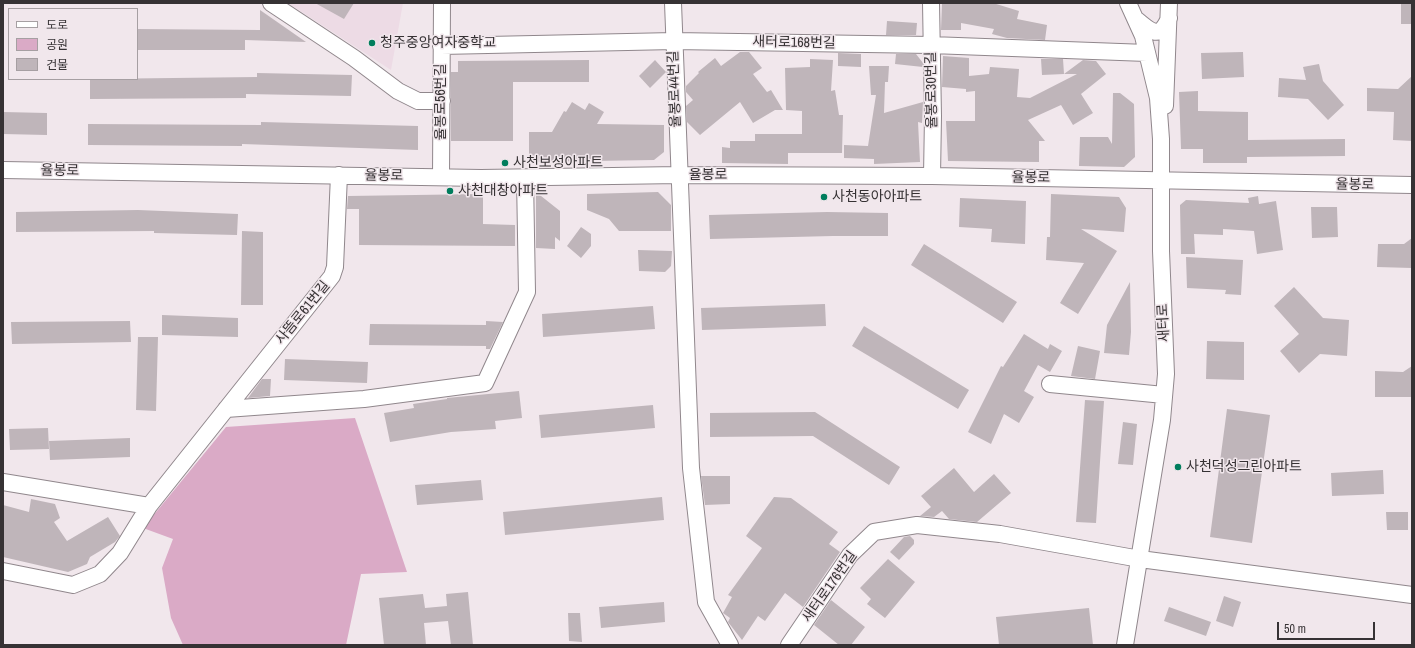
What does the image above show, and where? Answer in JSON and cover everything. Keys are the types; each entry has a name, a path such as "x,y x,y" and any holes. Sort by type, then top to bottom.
{"street":[{"path":"271,3 354,58 398,91 418,101 442,101"},
{"name":"율봉로56번길","path":"441,177 442,3"},
{"name":"율봉로44번길","path":"673,3 691,468 703,588 706,602 730,645"},
{"name":"율봉로30번길","path":"931,3 933,116 932,176"},
{"name":"새터로","path":"1125,645 1162,420 1166,360 1161,251 1161,158 1158,98 1137,20 1128,3"},
{"path":"1137,20 1151,31 1156,32 1166,27 1169,10"},
{"path":"1161,158 1166,96 1169,10"},
{"name":"새터로168번길","path":"441,46 674,41 931,45 1147,53"},
{"name":"율봉로","path":"3,170 525,178 679,175 932,176 1412,186"},
{"name":"사뜸로61번길","path":"3,571 73,585 100,574 120,554 149,506 332,276 335,267 339,176"},
{"path":"226,409 364,399 485,383 527,292 525,178"},
{"path":"1050,384 1164,395"},
{"path":"3,482 149,506"},
{"name":"새터로176번길","path":"789,645 850,555 874,532 917,525 1000,534 1140,559"},
{"path":"1140,559 1412,595"}],"shaded area":[{"name":"청주중앙여자중학교","path":"288,3 403,3 391,70"}],"green space":[{"path":"355,418 407,572 361,574 346,645 183,645 171,618 162,568 173,539 143,528 226,427"}],"building":[{"path":"315,3 354,3 344,19"},
{"path":"942,3 993,3 1019,11 1017,19 1047,25 1045,40 1007,38 992,34 994,29 961,23 961,30 941,30"},
{"path":"1401,3 1412,3 1412,24 1401,24"},
{"path":"260,10 306,42 245,40 245,50 138,50 138,29 260,30"},
{"path":"887,21 917,23 916,35 886,35"},
{"path":"740,52 749,52 762,68 753,74 767,92 771,90 783,110 775,110 753,123 740,102 700,135 687,122 686,106 693,100 686,92 686,86 699,73 698,72 715,58 721,66"},
{"path":"1243,52 1244,77 1202,79 1201,53"},
{"path":"838,53 861,54 861,67 838,66"},
{"path":"896,54 916,54 923,63 923,67 895,64"},
{"path":"943,56 969,58 969,76 989,74 990,67 1019,69 1017,97 1030,98 1077,74 1064,74 1083,60 1096,61 1106,74 1081,94 1093,113 1073,125 1061,105 1028,120 1045,141 1039,141 1039,162 948,161 946,121 975,121 975,91 966,92 966,89 942,87"},
{"path":"810,59 833,60 831,91 835,90 839,115 843,115 842,153 788,153 788,164 722,163 722,147 730,148 730,141 755,141 755,134 802,134 802,111 786,110 785,68 810,67"},
{"path":"1041,59 1063,59 1064,74 1042,75"},
{"path":"589,60 589,82 513,82 513,141 451,141 451,72 458,72 458,61"},
{"path":"655,60 666,72 650,88 639,76"},
{"path":"1319,64 1323,81 1344,105 1328,120 1308,99 1278,97 1279,78 1306,80 1303,67"},
{"path":"869,66 889,66 888,82 885,82 884,113 923,102 922,123 918,122 920,162 874,164 874,159 844,158 844,145 868,146 876,95 871,95"},
{"path":"257,73 352,75 351,96 246,94 246,98 90,99 90,80 257,77"},
{"path":"1412,76 1412,141 1393,140 1394,112 1367,111 1367,88 1398,89"},
{"path":"1198,91 1198,111 1248,112 1248,140 1345,139 1345,156 1247,157 1247,163 1203,163 1203,149 1181,149 1179,92"},
{"path":"1113,93 1120,93 1134,104 1135,157 1124,167 1079,166 1080,137 1108,137 1112,144"},
{"path":"572,102 585,110 589,103 604,112 597,124 664,125 664,152 654,160 529,162 529,132 552,132 564,111 566,112"},
{"path":"3,112 47,113 47,135 3,134"},
{"path":"261,122 418,126 418,150 242,144 242,146 88,145 88,124 261,125"},
{"path":"536,192 560,211 560,241 555,237 555,249 536,248"},
{"path":"658,192 671,205 671,231 619,231 609,219 587,210 587,194"},
{"path":"483,194 483,224 515,225 515,246 359,245 359,209 347,209 348,196"},
{"path":"1051,194 1119,197 1126,208 1124,232 1081,229 1117,251 1078,314 1060,303 1084,263 1046,260 1047,237 1050,237"},
{"path":"1258,196 1259,204 1276,201 1283,250 1257,254 1254,231 1223,229 1223,235 1194,234 1195,254 1181,254 1180,205 1186,200 1249,203 1248,198"},
{"path":"960,198 1026,201 1025,244 991,242 992,229 959,227"},
{"path":"1311,207 1337,207 1338,237 1312,238"},
{"path":"138,210 238,214 237,235 154,233 154,231 16,232 16,212"},
{"path":"827,212 888,213 888,236 710,239 709,215"},
{"path":"581,227 591,234 591,246 581,258 567,246"},
{"path":"242,231 263,232 263,305 241,305"},
{"path":"1412,238 1412,268 1377,267 1378,244 1404,244"},
{"path":"924,244 1017,302 1003,323 911,265"},
{"path":"638,250 672,251 671,266 665,272 639,271"},
{"path":"1186,257 1243,260 1241,295 1225,294 1226,290 1187,288"},
{"path":"1130,282 1131,332 1129,355 1104,353 1107,325"},
{"path":"1294,287 1323,318 1349,320 1347,356 1320,354 1299,373 1280,351 1299,334 1274,306"},
{"path":"825,304 826,326 702,330 701,308"},
{"path":"653,306 655,329 543,337 542,314"},
{"path":"162,315 238,318 238,337 162,335"},
{"path":"130,321 131,342 12,344 11,322"},
{"path":"486,321 503,322 490,349 486,349 486,346 369,345 370,324 486,325"},
{"path":"864,326 969,390 958,409 852,346"},
{"path":"1024,334 1048,349 1050,344 1062,351 1050,372 1038,365 1024,391 1034,397 1019,423 1004,414 991,444 968,432 1001,366 1003,367"},
{"path":"138,337 158,337 156,411 136,410"},
{"path":"1207,341 1244,342 1244,380 1206,379"},
{"path":"1078,346 1100,351 1095,379 1071,376"},
{"path":"285,359 368,362 367,383 284,380"},
{"path":"1412,366 1412,397 1375,397 1375,371 1403,372"},
{"path":"262,379 271,379 270,396 248,398"},
{"path":"519,391 522,418 495,421 496,429 451,432 390,442 384,413 414,408 413,404 447,398"},
{"path":"1085,400 1104,401 1096,523 1076,522"},
{"path":"653,405 655,428 541,438 539,415"},
{"path":"1227,409 1270,415 1252,543 1210,537"},
{"path":"815,412 900,467 889,485 813,436 710,437 710,413"},
{"path":"1123,422 1137,424 1133,465 1118,464"},
{"path":"48,428 49,449 10,450 9,429"},
{"path":"130,438 130,457 50,460 49,441"},
{"path":"954,468 974,492 994,474 1011,493 977,522 949,519 942,511 934,517 920,516 931,507 921,496"},
{"path":"1383,470 1384,494 1332,496 1331,473"},
{"path":"701,476 730,476 730,504 705,505"},
{"path":"481,480 483,500 417,505 415,485"},
{"path":"662,497 664,520 505,535 503,512"},
{"path":"774,497 791,498 838,532 829,544 840,552 803,607 785,593 765,621 758,616 742,640 728,622 730,618 723,613 732,597 728,595 762,548 746,536"},
{"path":"31,499 55,504 60,518 54,522 67,541 108,517 120,536 115,542 90,557 87,564 68,572 3,557 3,505 29,512"},
{"path":"1386,512 1408,512 1408,530 1387,530"},
{"path":"910,536 914,540 914,544 899,560 890,552 904,537"},
{"path":"888,559 915,582 885,618 867,604 871,599 860,588"},
{"path":"468,592 473,645 451,645 448,621 424,623 426,645 384,645 379,598 423,594 425,608 447,606 446,594"},
{"path":"1224,596 1241,602 1233,627 1216,621"},
{"path":"831,600 865,627 851,645 839,645 814,625"},
{"path":"664,602 665,622 601,628 599,607"},
{"path":"1169,607 1211,622 1206,636 1164,621"},
{"path":"1089,608 1093,645 999,645 996,617"},
{"path":"568,613 580,613 582,642 569,641"}],"place":[{"name":"청주중앙여자중학교","path":"372,43"},
{"name":"사천보성아파트","path":"505,163"},
{"name":"사천대창아파트","path":"450,191"},
{"name":"사천동아아파트","path":"824,197"},
{"name":"사천덕성그린아파트","path":"1178,467"}]}
